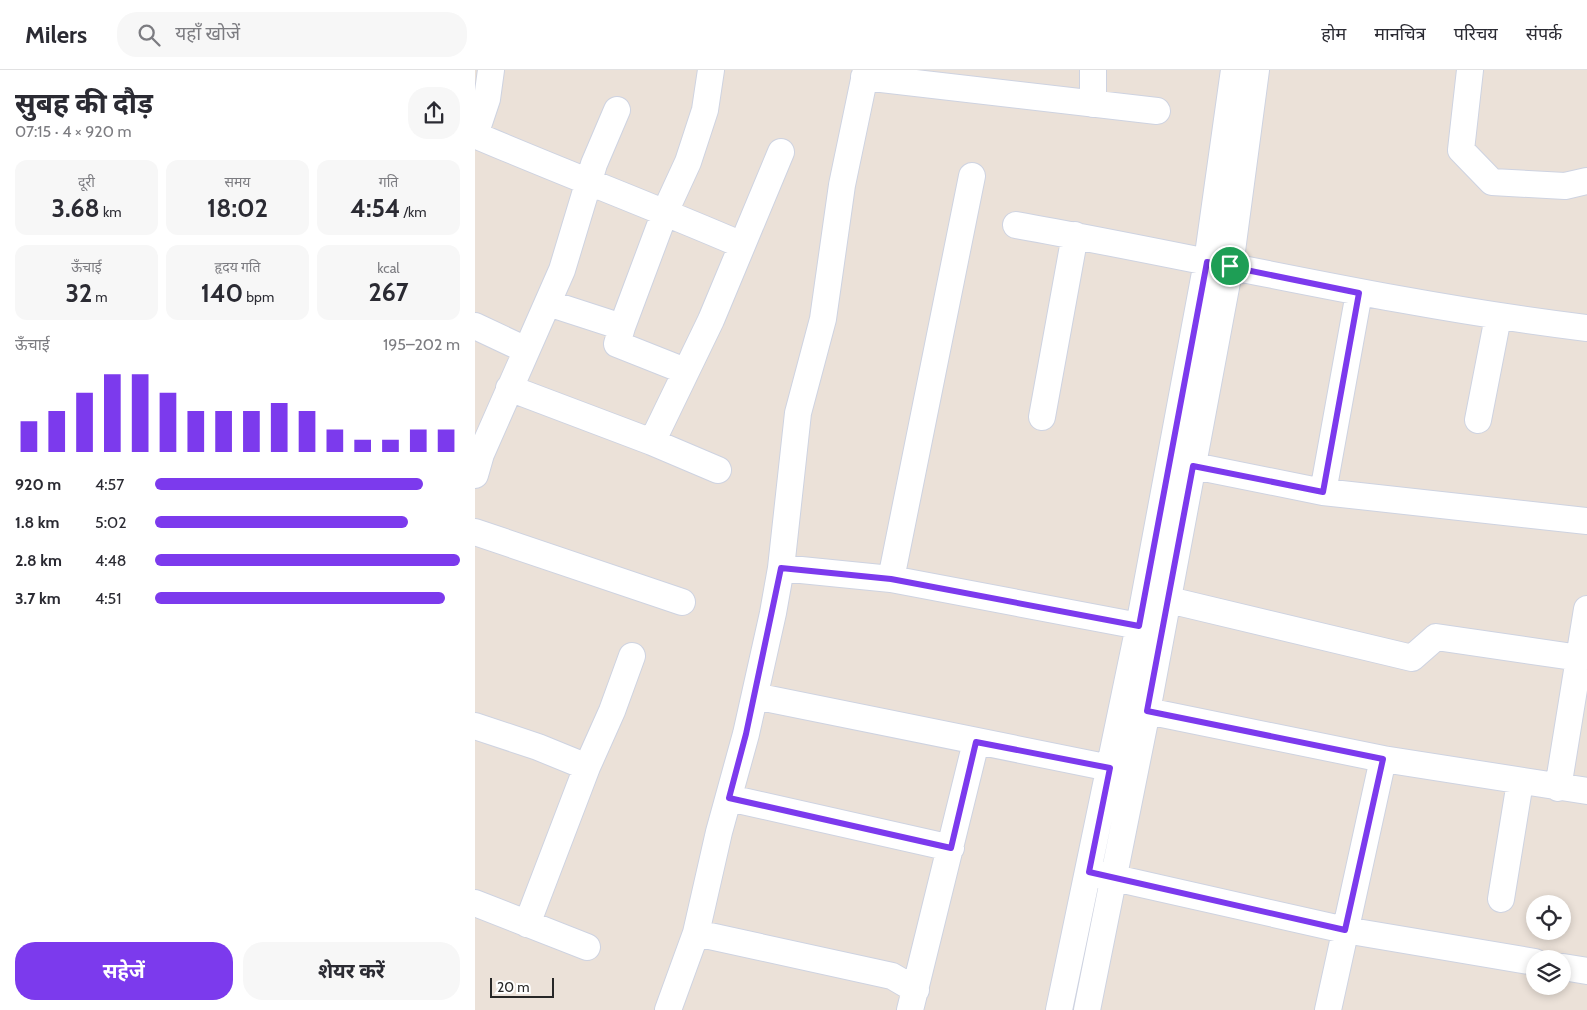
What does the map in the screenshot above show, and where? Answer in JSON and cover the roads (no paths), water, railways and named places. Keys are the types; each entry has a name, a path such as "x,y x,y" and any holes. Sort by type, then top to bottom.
{"street":[{"path":"491,70 487,99 475,135 588,184 665,212 742,245"},
{"path":"685,371 617,344 665,212 688,162 702,119 711,70"},
{"path":"1093,70 1093,104"},
{"path":"1087,1010 1169,600 1193,466 1219,264 1234,70"},
{"path":"1059,1010 1139,626 1219,264 1256,70"},
{"path":"1470,70 1461,150 1492,182 1565,186 1587,181"},
{"path":"667,1010 696,933 755,696 781,568 798,412 823,319 842,185 865,73 988,80 1093,104 1157,111"},
{"path":"475,475 481,454 509,388 563,270 594,164 617,110"},
{"path":"652,442 711,320 781,152"},
{"path":"891,579 972,176"},
{"path":"1016,225 1075,235 1359,293 1499,317 1587,328"},
{"path":"1043,417 1075,235"},
{"path":"1323,492 1359,293"},
{"path":"547,303 622,327"},
{"path":"1478,420 1499,317"},
{"path":"475,326 526,350"},
{"path":"509,388 652,442 719,470"},
{"path":"1193,466 1323,492 1587,521"},
{"path":"475,532 682,602"},
{"path":"781,568 891,579 1139,626"},
{"path":"1169,600 1412,658 1436,637 1580,658"},
{"path":"1558,788 1587,609"},
{"path":"527,924 632,656"},
{"path":"755,696 1110,768"},
{"path":"1147,711 1383,759 1558,788 1587,791"},
{"path":"475,726 538,747 587,767"},
{"path":"913,1000 976,742"},
{"path":"1328,1010 1383,759"},
{"path":"1501,899 1520,782"},
{"path":"729,798 951,848"},
{"path":"1089,872 1345,930 1526,960"},
{"path":"475,903 587,947"},
{"path":"696,933 892,976 913,1000"},
{"path":"1571,968 1587,971"}]}
